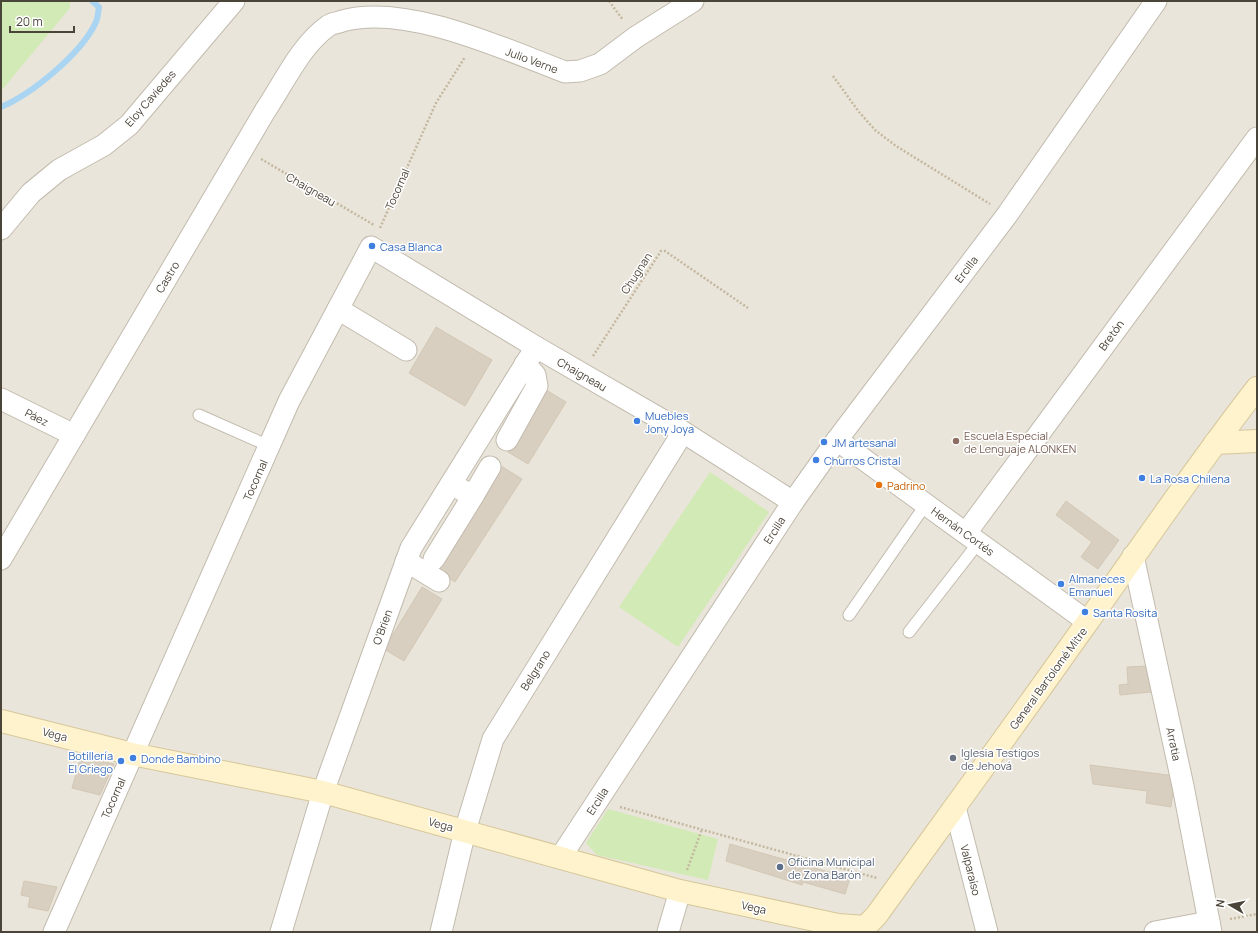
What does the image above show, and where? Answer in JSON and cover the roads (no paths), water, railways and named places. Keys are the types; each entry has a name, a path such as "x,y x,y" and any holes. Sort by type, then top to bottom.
{"street":[{"name":"Eloy Caviedes","path":"1,229 31,193 53,174 104,145 129,125 234,1"},
{"name":"Julio Verne","path":"354,18 379,16 419,21 476,39 565,72 580,71 600,64 636,37 693,1"},
{"name":"Ercilla","path":"560,858 792,502 1007,214 1159,2"},
{"name":"Castro","path":"1,559 243,149 312,39 330,25 354,18"},
{"name":"Bretón","path":"972,537 1257,138"},
{"name":"Tocornal","path":"54,932 289,401 375,238"},
{"name":"Chaigneau","path":"375,238 531,355 582,373 683,432 792,502"},
{"path":"338,309 406,350"},
{"path":"507,440 537,386 531,355"},
{"name":"O'Brien","path":"281,932 323,792 411,548 531,355"},
{"name":"General Bartolomé Mitre","path":"869,930 876,916 1088,622 1133,556 1257,388"},
{"name":"Páez","path":"1,399 74,435"},
{"name":"Belgrano","path":"441,932 466,831 493,739 683,432"},
{"name":"Hernán Cortés","path":"837,440 1088,622"},
{"path":"1215,443 1257,441"},
{"path":"434,559 490,467"},
{"path":"451,484 473,496"},
{"name":"Arratia","path":"1133,556 1180,771 1210,927"},
{"path":"406,561 439,581"},
{"name":"Vega","path":"1,720 132,754 323,792 680,891 838,925 869,930"},
{"name":"Valparaíso","path":"955,807 987,932"},
{"path":"668,932 680,891"},
{"path":"1155,932 1210,927"}],"lane":[{"path":"199,414 269,446"},
{"path":"849,616 926,504"},
{"path":"909,632 972,537"}],"waterway":[{"path":"1,107 27,93 41,83 80,47 97,19 99,7 92,1"}],"place":[{"name":"Casa Blanca","path":"372,246"},
{"name":"Muebles Jony Joya","path":"637,421"},
{"name":"Escuela Especial de Lenguaje ALONKEN","path":"956,441"},
{"name":"JM artesanal","path":"824,442"},
{"name":"Churros Cristal","path":"816,460"},
{"name":"La Rosa Chilena","path":"1142,478"},
{"name":"Padrino","path":"879,485"},
{"name":"Almaneces Emanuel","path":"1061,584"},
{"name":"Santa Rosita","path":"1085,612"},
{"name":"Donde Bambino","path":"133,758"},
{"name":"Iglesia Testigos de Jehová","path":"953,758"},
{"name":"Botillería El Griego","path":"121,761"},
{"name":"Oficina Municipal de Zona Barón","path":"780,867"}]}
